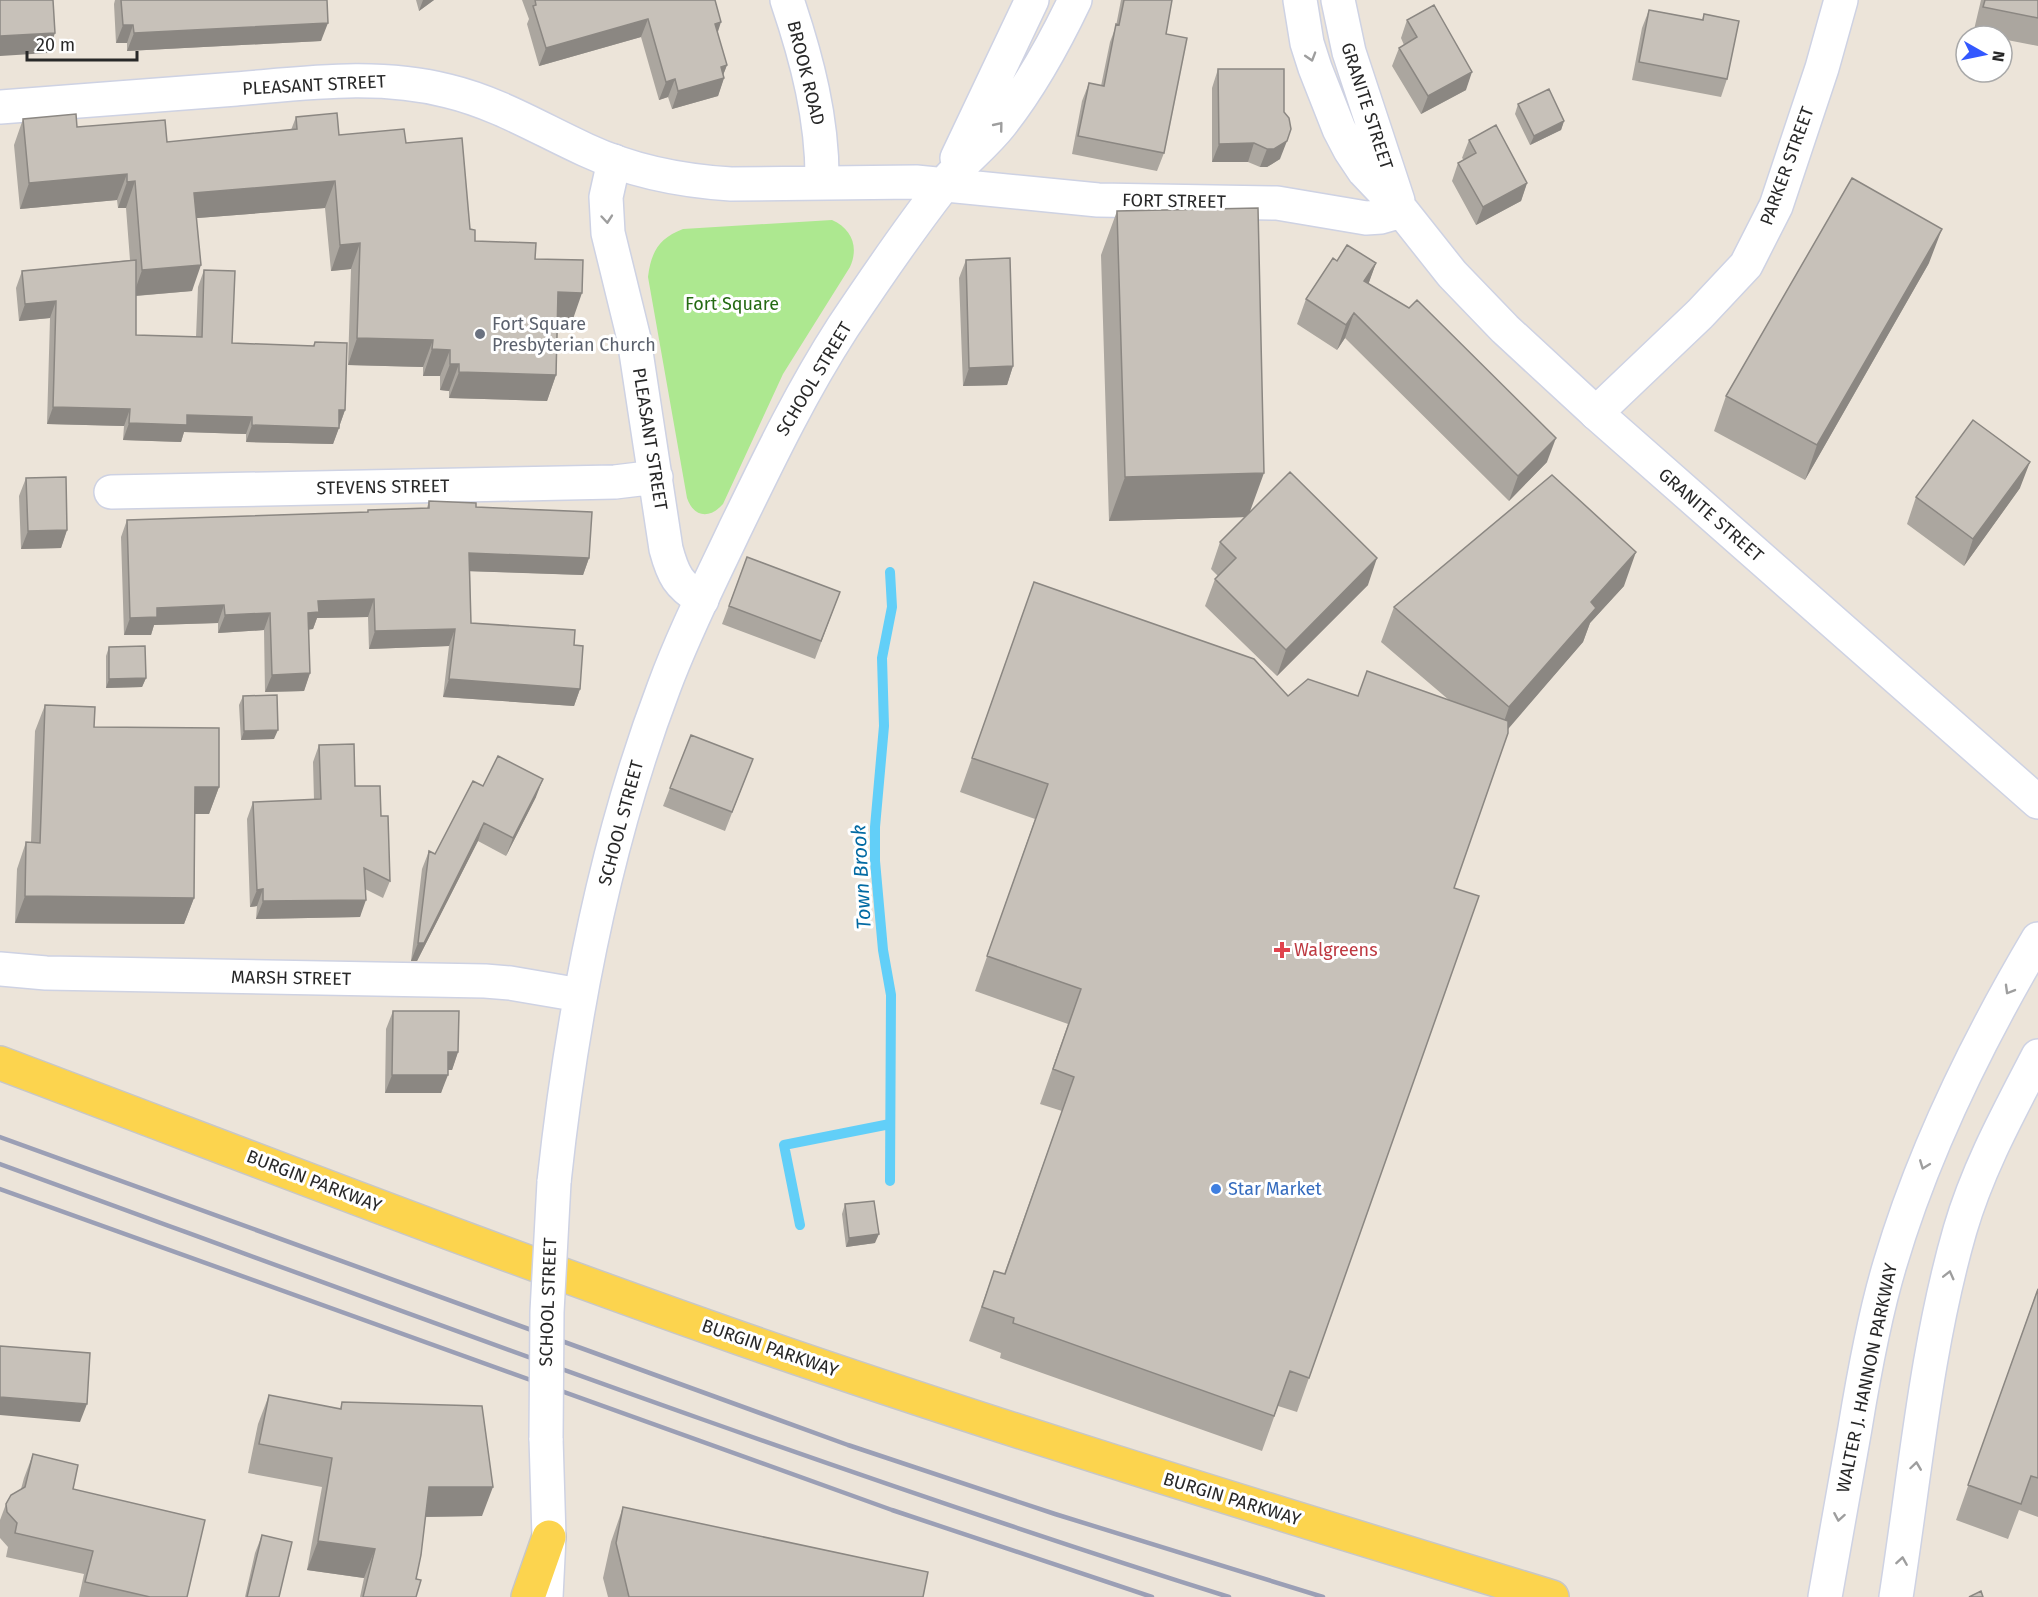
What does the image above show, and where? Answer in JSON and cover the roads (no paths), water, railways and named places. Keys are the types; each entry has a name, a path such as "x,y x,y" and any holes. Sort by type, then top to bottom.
{"main road":[{"name":"BURGIN PARKWAY","path":"0,1063 752,1342 1083,1453 1552,1597"},
{"path":"528,1597 549,1537"}],"street":[{"name":"BROOK ROAD","path":"787,0 819,118 822,183"},
{"name":"SCHOOL STREET","path":"945,183 1032,0"},
{"name":"SCHOOL STREET","path":"546,1597 549,1537 546,1438 547,1312 554,1182 580,995 605,878 639,757 671,668 777,441 800,398 872,284 945,183 980,149 1019,99 1041,66 1075,0"},
{"name":"GRANITE STREET","path":"1300,0 1307,43 1339,129 1364,171 1380,191 1402,211 1452,274 1479,303 1596,413 2038,802"},
{"name":"GRANITE STREET","path":"1338,0 1342,25 1356,76 1402,211"},
{"name":"PARKER STREET","path":"1596,413 1700,314 1746,265 1776,206 1822,68 1841,0"},
{"name":"PLEASANT STREET","path":"0,107 327,82 388,81 449,91 477,99 505,110 588,151 614,161 675,178 731,184 882,181 945,183"},
{"name":"PLEASANT STREET","path":"614,161 606,197 608,233 634,339 666,549 678,581 702,600"},
{"name":"FORT STREET","path":"945,183 1098,200 1277,203 1366,218 1402,211"},
{"name":"STEVENS STREET","path":"111,492 615,482 656,477"},
{"name":"WALTER J. HANNON PARKWAY","path":"1825,1597 1867,1364 1881,1298 1896,1245 1925,1162 1965,1071 2038,939"},
{"name":"MARSH STREET","path":"0,969 58,973 485,981 580,995"},
{"path":"1896,1597 1936,1337 1960,1230 1991,1148 2038,1056"},
{"name":"SCHOOL STREET","path":"549,1537 554,1572 561,1597"}],"waterway":[{"name":"Town Brook","path":"890,572 892,607 882,658 884,726 875,827 875,861 883,950 891,995 890,1181"},
{"path":"800,1225 784,1145 890,1124"}],"railway":[{"path":"0,1137 848,1445 1055,1514 1323,1597"},
{"path":"0,1164 766,1442 1229,1597"},
{"path":"0,1189 892,1510 1152,1597"}],"place":[{"name":"Fort Square Presbyterian Church","path":"480,334"},
{"name":"Walgreens","path":"1282,950"},
{"name":"Star Market","path":"1216,1189"}],"park label":[{"name":"Fort Square","path":"732,304"}]}
